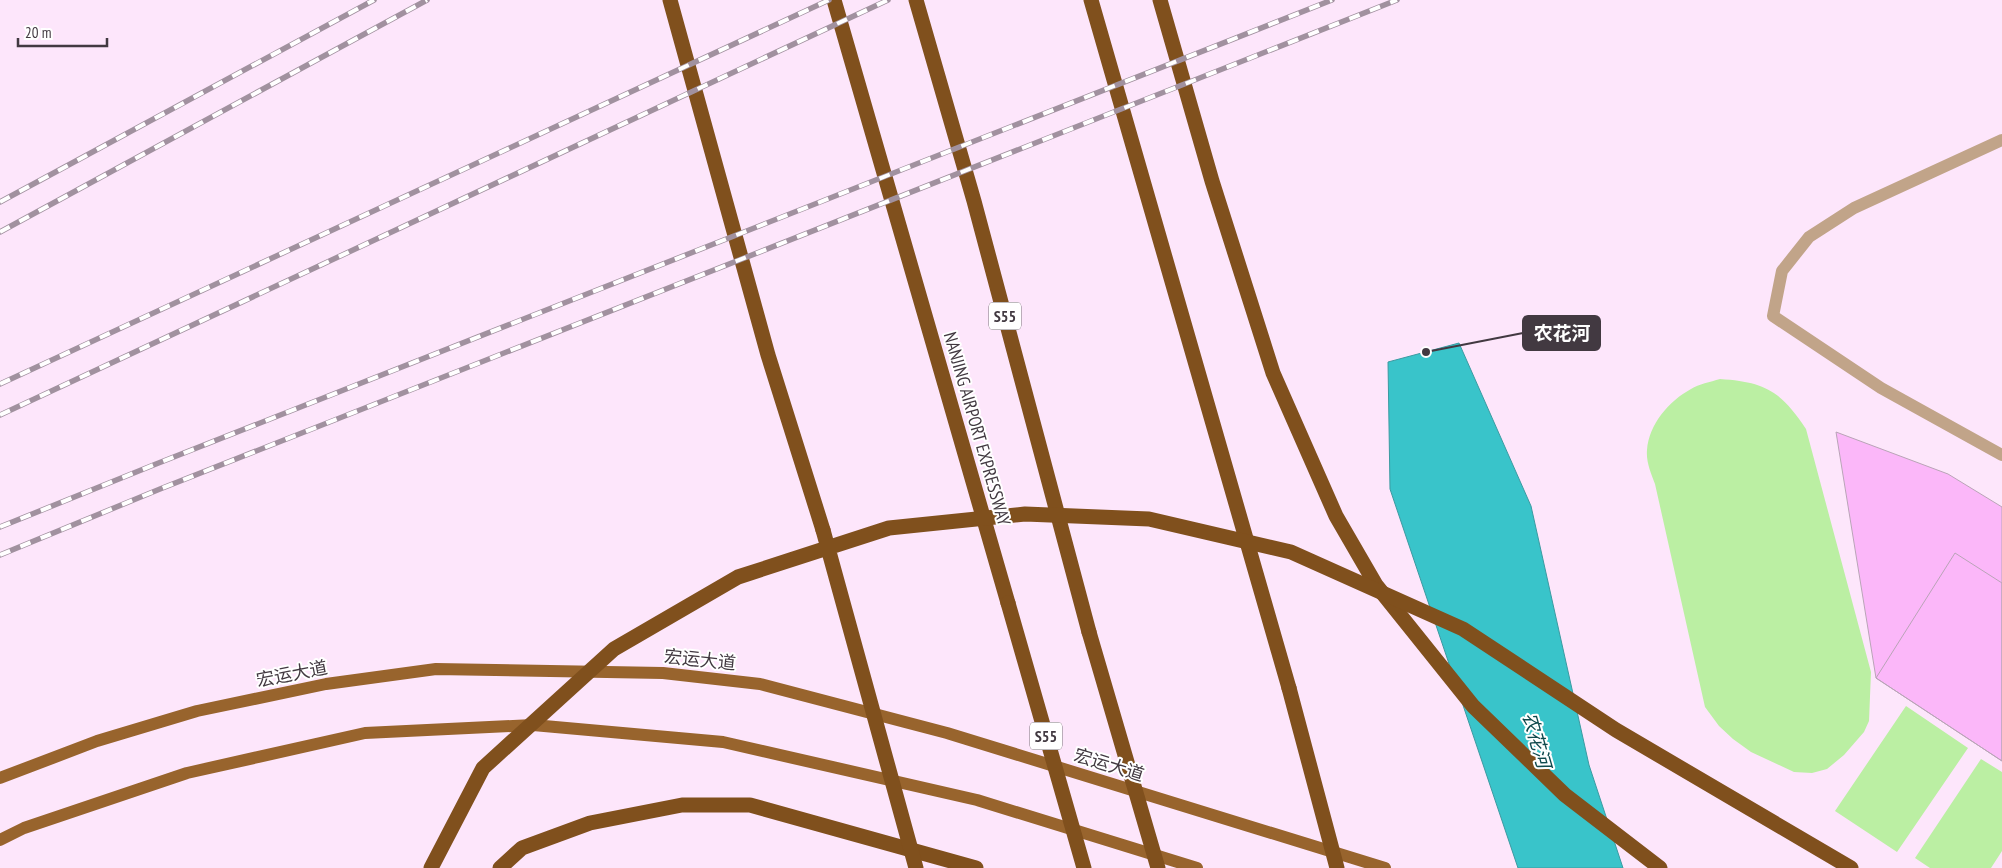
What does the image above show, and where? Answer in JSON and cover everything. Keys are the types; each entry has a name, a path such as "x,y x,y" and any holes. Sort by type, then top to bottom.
{"highway":[{"path":"670,0 768,355 823,530 916,868"},
{"name":"NANJING AIRPORT EXPRESSWAY","path":"834,0 1084,868"},
{"name":"S55","path":"916,0 974,201 1089,632 1158,868"},
{"path":"1091,0 1288,688 1337,868"},
{"path":"1160,0 1212,181 1273,373 1336,516 1376,585 1473,706 1565,795 1660,868"},
{"path":"431,868 483,768 614,649 738,577 747,574 889,528 1025,514 1149,519 1291,552 1463,629 1616,730 1851,868"},
{"path":"500,868 522,848 590,823 682,805 750,805 976,868"}],"main road":[{"name":"宏运大道","path":"0,778 97,741 196,711 326,684 436,669 663,673 760,684 947,733 1385,868"},
{"path":"0,840 24,828 187,773 364,733 533,724 723,742 977,800 1197,868"}],"street":[{"path":"2002,140 1854,208 1809,237 1782,271 1773,316 1881,388 2002,455"}],"green space":[{"path":"1720,379 1749,383 1770,391 1780,397 1806,429 1871,672 1869,721 1864,732 1844,755 1827,769 1812,773 1794,772 1751,752 1719,726 1705,707 1655,484 1650,472 1647,454 1649,440 1656,422 1662,414 1675,400 1694,387"},
{"path":"1906,706 1968,748 1897,852 1835,811"},
{"path":"1981,759 2002,772 2002,851 1991,868 1930,868 1915,858"}],"water":[{"path":"1459,343 1531,506 1589,765 1623,868 1518,868 1390,489 1388,362"}],"building":[{"path":"1836,432 1948,474 2002,507 2002,761 1876,678"},
{"path":"1955,553 2002,583 2002,761 1876,678"}],"railway":[{"path":"0,202 374,0"},
{"path":"0,232 427,0"},
{"path":"0,384 829,0"},
{"path":"0,415 888,0"},
{"path":"0,527 1332,0"},
{"path":"0,555 160,489 1397,0"}],"place":[{"name":"农花河","path":"1426,352"}]}
